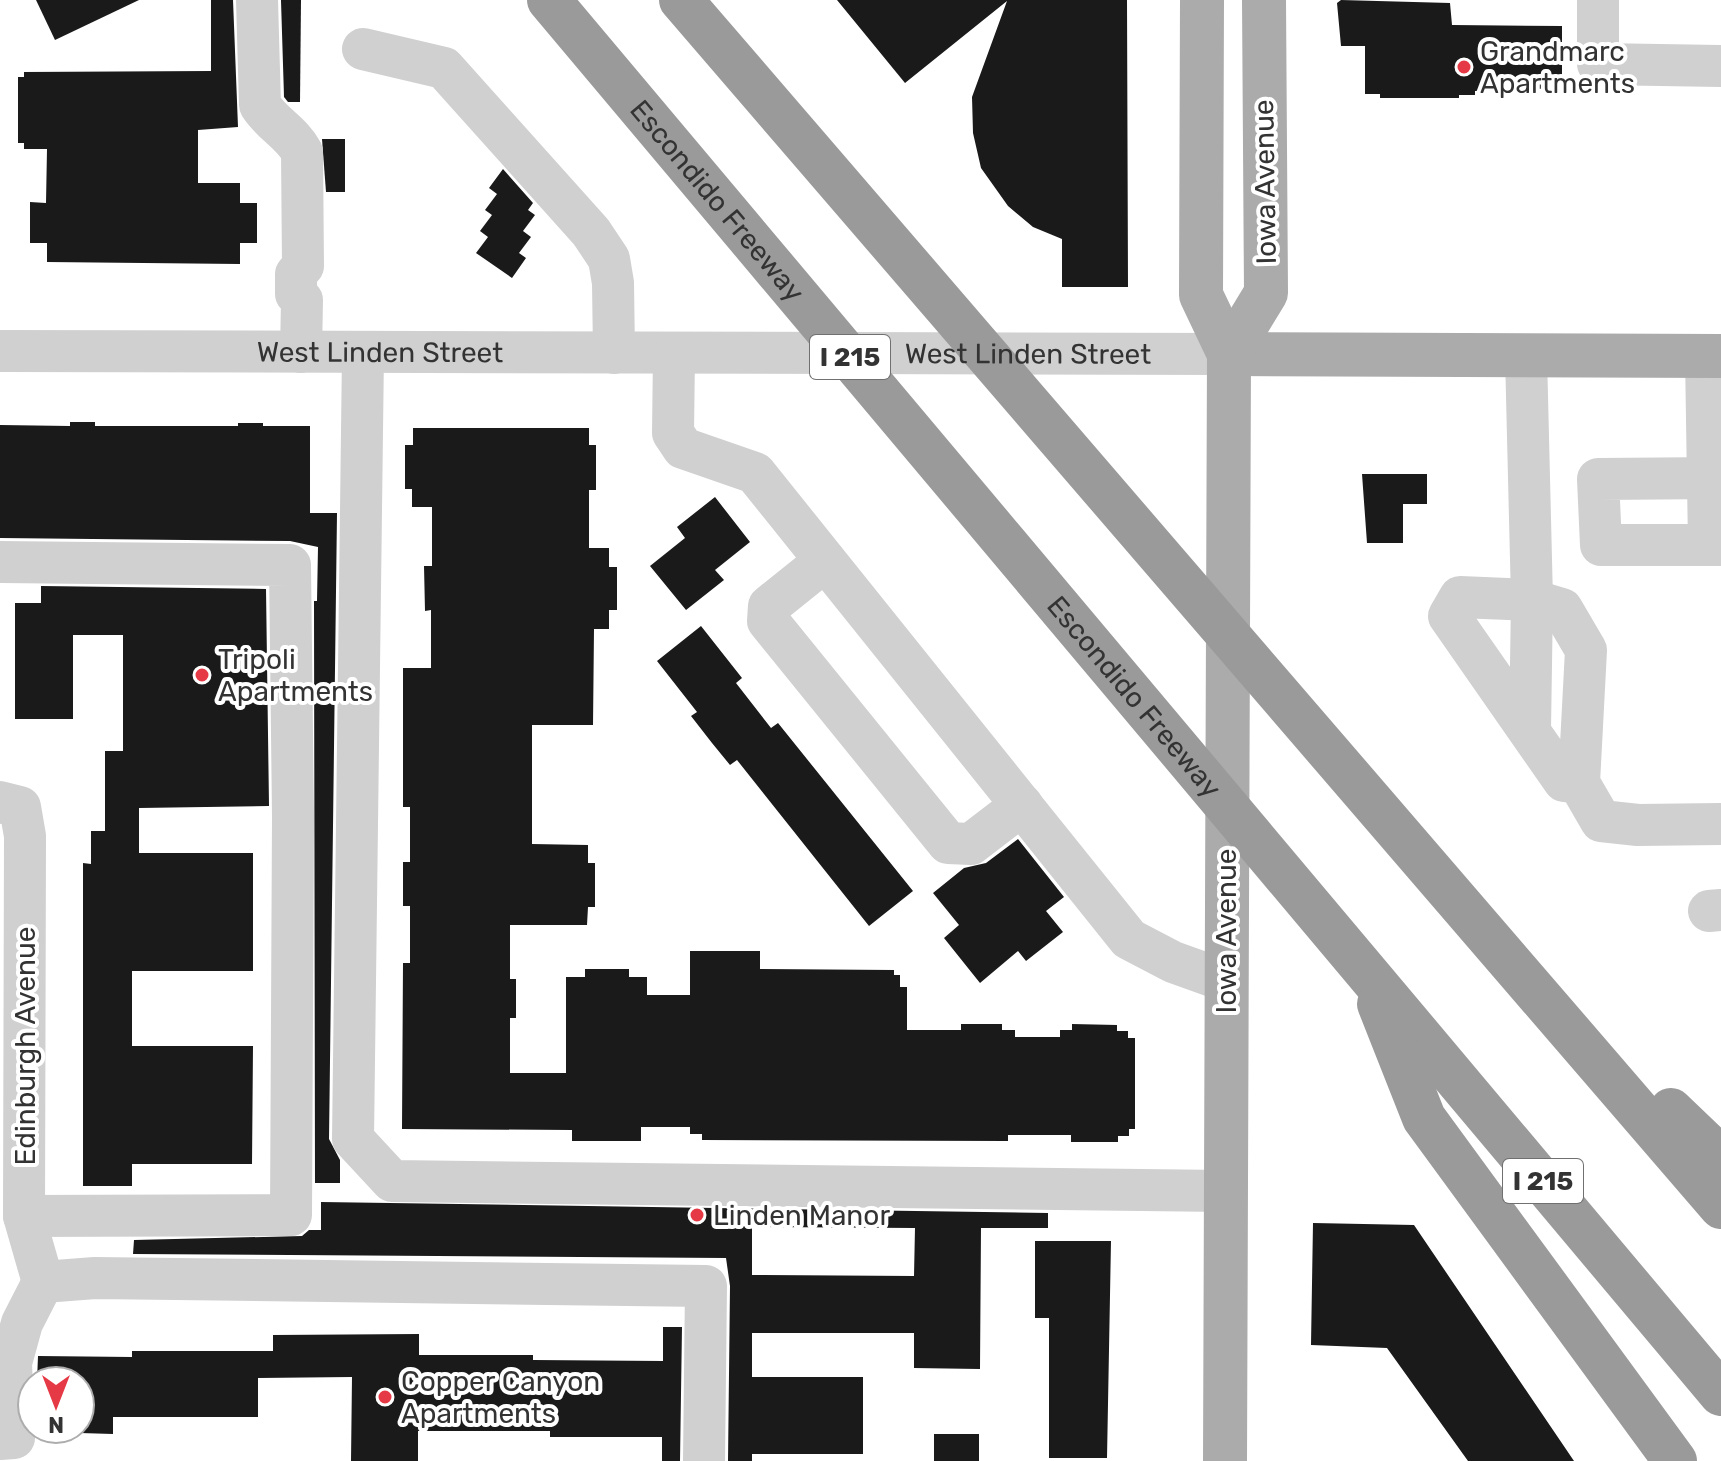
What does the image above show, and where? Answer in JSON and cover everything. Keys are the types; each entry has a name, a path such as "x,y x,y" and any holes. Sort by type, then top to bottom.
{"highway":[{"name":"Escondido Freeway","path":"549,0 1721,1394"},
{"path":"684,3 1721,1207"},
{"path":"1460,904 1721,1158"},
{"path":"1365,969 1424,1118 1675,1461"}],"main road":[{"name":"Iowa Avenue","path":"1202,0 1201,295 1229,354 1225,1461"},
{"name":"Iowa Avenue","path":"1229,354 1266,293 1264,0"},
{"name":"West Linden Street","path":"1229,354 1714,356"}],"street":[{"path":"257,0 260,105 268,118 296,139 302,152 301,352"},
{"path":"1598,0 1598,64 1721,66"},
{"path":"363,49 444,68 591,232 609,259 613,283 614,353"},
{"name":"West Linden Street","path":"0,351 1229,354"},
{"path":"363,353 353,1139 392,1181 1225,1191"},
{"path":"679,353 673,433 683,448 755,473 1129,939 1173,962 1226,981"},
{"path":"1526,355 1532,600 1530,729"},
{"path":"1714,356 1715,478 1715,545 1601,545 1598,479 1715,478"},
{"path":"825,561 769,606 768,621 948,843 971,844 1022,805"},
{"path":"0,562 290,565 293,817 291,1215 24,1216"},
{"path":"1579,783 1564,781 1449,616 1460,597 1532,600 1562,609 1586,650 1579,783 1601,821 1638,825 1721,824"},
{"name":"Edinburgh Avenue","path":"10,805 25,836 24,1216 43,1282"},
{"path":"0,1439 14,1438 11,1363 22,1323 43,1282 111,1278 706,1286 704,1461"}],"building":[{"path":"36,0 139,0 55,40"},
{"path":"211,0 233,0 238,127 198,130 198,183 240,183 240,203 257,203 257,243 240,243 240,264 47,262 47,243 30,243 30,202 46,203 47,149 24,149 24,143 18,143 18,77 24,77 24,72 211,71"},
{"path":"281,0 301,0 300,102 288,102 284,97"},
{"path":"837,0 1127,0 1128,287 1062,287 1062,239 1033,227 1008,206 981,168 973,133 972,97 1007,1 905,83"},
{"name":"Grandmarc Apartments","path":"1341,0 1450,3 1452,25 1562,26 1562,88 1475,91 1475,95 1459,95 1459,98 1380,98 1380,94 1365,94 1365,46 1341,46 1337,3"},
{"path":"322,139 345,139 345,192 326,192"},
{"path":"503,169 533,203 528,210 535,215 523,231 531,237 519,253 526,258 512,278 476,253 488,237 480,231 492,215 485,210 497,194 489,188"},
{"path":"70,422 95,422 95,426 238,426 238,423 263,423 263,426 310,426 310,513 337,513 329,1139 340,1160 340,1183 315,1183 314,601 317,601 318,547 290,541 0,538 0,425 70,426"},
{"path":"413,428 589,428 589,445 596,445 596,490 589,490 589,548 609,548 609,567 617,567 617,610 609,610 609,629 594,629 593,725 532,725 532,844 588,845 588,863 595,863 595,907 588,907 587,925 510,925 510,979 516,979 516,1018 510,1018 510,1073 566,1073 566,977 585,977 585,969 629,969 629,977 647,977 647,995 690,995 690,951 760,951 760,969 894,970 894,975 900,975 900,987 907,987 907,1030 961,1030 961,1024 1002,1024 1002,1030 1015,1030 1015,1037 1060,1037 1060,1030 1072,1030 1072,1024 1117,1025 1117,1031 1128,1031 1128,1038 1135,1038 1135,1129 1129,1129 1129,1136 1118,1136 1118,1142 1071,1142 1071,1135 1008,1135 1008,1141 702,1140 702,1134 690,1134 690,1127 641,1127 641,1141 572,1141 572,1130 402,1129 403,963 410,963 410,906 403,906 403,862 410,862 410,807 403,807 403,668 431,668 431,610 425,611 424,566 432,566 432,507 412,507 412,489 405,489 405,445 413,445"},
{"path":"1362,474 1427,474 1427,504 1403,504 1403,543 1367,543"},
{"path":"715,497 750,542 715,570 724,580 686,610 650,566 685,538 677,527"},
{"path":"41,586 266,589 269,806 139,808 139,853 253,853 253,971 132,971 132,1046 253,1046 252,1164 132,1164 132,1186 83,1186 83,863 91,864 91,831 105,831 105,751 123,751 123,635 73,635 73,719 15,719 15,603 41,603"},
{"path":"701,626 742,678 736,683 771,728 778,723 913,891 869,926 737,760 730,765 712,743 691,716 697,712 657,661"},
{"path":"1018,839 1064,897 1046,911 1063,932 1026,961 1018,951 980,983 944,938 959,925 933,893 964,868 986,863"},
{"path":"321,1202 1048,1213 1048,1228 981,1228 980,1369 914,1368 914,1333 752,1333 752,1377 863,1377 863,1454 752,1454 752,1461 728,1461 730,1286 726,1258 133,1254 134,1240 302,1236 309,1230 321,1230","holes":["752,1227 915,1228 914,1276 752,1275"]},
{"path":"1313,1223 1414,1225 1574,1461 1468,1461 1387,1348 1311,1345"},
{"path":"1035,1241 1111,1241 1107,1458 1049,1458 1049,1318 1035,1318"},
{"path":"663,1327 682,1327 680,1461 662,1461 662,1437 550,1437 550,1431 418,1431 418,1461 351,1461 352,1377 258,1378 258,1417 113,1417 113,1434 96,1433 96,1365 38,1365 38,1356 132,1357 132,1351 273,1351 273,1335 419,1334 419,1355 533,1355 533,1360 663,1361"},
{"path":"934,1434 979,1434 979,1461 934,1461"}],"place":[{"name":"Grandmarc Apartments","path":"1464,67"},
{"name":"Tripoli Apartments","path":"202,675"},
{"name":"Linden Manor","path":"697,1215"},
{"name":"Copper Canyon Apartments","path":"385,1397"}]}
